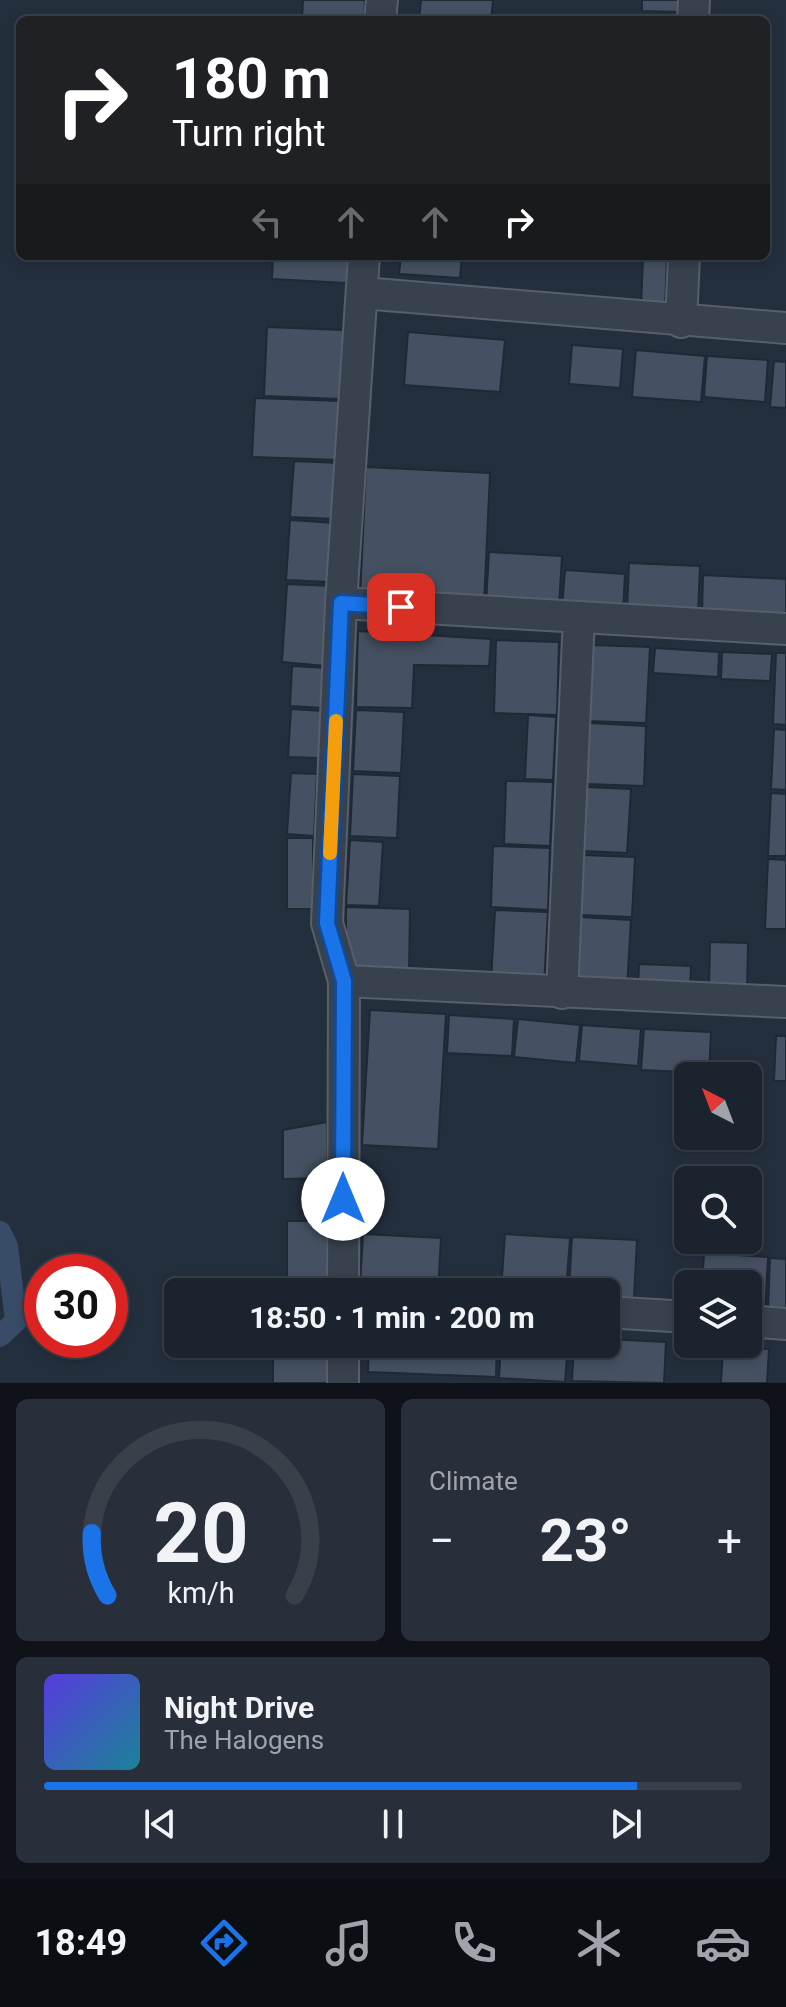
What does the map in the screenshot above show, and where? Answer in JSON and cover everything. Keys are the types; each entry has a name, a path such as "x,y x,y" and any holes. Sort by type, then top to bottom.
{"street":[{"path":"343,1278 344,981 327,923 341,603 364,260"},
{"path":"681,322 684,260"},
{"path":"362,293 681,322 786,328"},
{"path":"341,603 786,629"},
{"path":"562,993 579,617"},
{"path":"344,981 786,1002"},
{"path":"620,1313 674,1316"},
{"path":"762,1322 786,1324"},
{"path":"343,1358 343,1383"}],"building":[{"path":"303,0 365,0 364,16 302,16"},
{"path":"421,0 493,0 491,16 419,16"},
{"path":"642,0 683,0 682,12 642,11"},
{"path":"273,260 348,260 347,283 272,279"},
{"path":"401,260 462,260 460,278 399,274"},
{"path":"643,260 667,260 665,309 641,308"},
{"path":"267,327 344,330 341,399 264,396"},
{"path":"408,332 505,340 500,392 404,385"},
{"path":"572,345 623,349 620,388 569,384"},
{"path":"636,350 705,356 701,402 632,397"},
{"path":"707,356 768,360 765,402 704,397"},
{"path":"774,361 786,362 786,408 770,407"},
{"path":"255,398 341,401 338,460 252,457"},
{"path":"294,461 338,463 335,519 290,517"},
{"path":"366,467 490,473 484,604 360,598"},
{"path":"290,520 335,523 331,582 286,580"},
{"path":"489,552 562,556 559,607 486,604"},
{"path":"629,563 700,566 698,614 627,611"},
{"path":"565,570 625,574 623,611 562,608"},
{"path":"703,575 786,579 786,618 702,615"},
{"path":"287,584 331,586 326,666 282,662"},
{"path":"358,631 491,639 489,666 414,665 412,708 356,707"},
{"path":"496,640 559,642 557,715 494,713"},
{"path":"592,645 650,647 646,723 588,721"},
{"path":"655,648 719,652 718,677 653,673"},
{"path":"722,652 772,654 770,681 721,679"},
{"path":"776,653 786,653 786,725 773,724"},
{"path":"292,666 326,668 323,708 290,706"},
{"path":"291,709 323,711 320,758 288,757"},
{"path":"356,710 404,712 401,773 353,771"},
{"path":"528,715 556,717 553,780 525,779"},
{"path":"589,723 646,726 644,786 586,784"},
{"path":"774,729 786,730 786,790 771,789"},
{"path":"291,773 317,774 314,836 287,834"},
{"path":"353,774 400,776 397,838 350,836"},
{"path":"506,781 553,782 550,846 504,844"},
{"path":"586,787 631,789 627,853 583,851"},
{"path":"771,793 786,794 786,856 768,856"},
{"path":"287,838 313,838 313,909 287,909"},
{"path":"350,840 383,842 379,906 346,905"},
{"path":"493,846 550,848 548,910 491,907"},
{"path":"582,855 635,857 632,917 580,915"},
{"path":"768,859 786,860 786,929 765,929"},
{"path":"346,907 410,909 409,975 346,974"},
{"path":"495,910 548,912 544,985 491,982"},
{"path":"580,917 631,920 627,987 576,985"},
{"path":"710,942 748,943 747,991 709,990"},
{"path":"639,964 691,966 690,989 638,987"},
{"path":"370,1010 446,1014 438,1149 362,1145"},
{"path":"449,1015 514,1019 512,1056 447,1053"},
{"path":"518,1019 580,1025 576,1063 514,1057"},
{"path":"582,1025 641,1029 638,1066 579,1061"},
{"path":"644,1029 711,1032 710,1062 674,1062 674,1071 641,1070"},
{"path":"776,1036 786,1036 786,1081 774,1081"},
{"path":"327,1122 327,1178 283,1179 283,1130"},
{"path":"287,1221 327,1221 327,1278 287,1278"},
{"path":"363,1234 441,1238 439,1278 360,1278"},
{"path":"505,1234 570,1238 567,1278 502,1278"},
{"path":"572,1237 637,1240 634,1298 620,1298 620,1278 570,1278"},
{"path":"704,1254 768,1257 765,1312 762,1312 762,1270 703,1270"},
{"path":"770,1258 786,1259 786,1313 768,1312"},
{"path":"620,1340 666,1342 664,1383 572,1381 573,1358 620,1358"},
{"path":"762,1349 769,1349 767,1383 721,1383 722,1358 762,1358"},
{"path":"273,1358 327,1358 327,1383 273,1383"},
{"path":"368,1358 497,1358 496,1377 368,1372"},
{"path":"500,1358 567,1358 565,1382 499,1378"}],"waterway":[{"path":"0,1232 7,1246 16,1321 0,1336"}],"slow traffic":[{"path":"330,853 336,721"}],"route":[{"path":"343,1199 344,981 327,923 341,603 401,607"}]}
